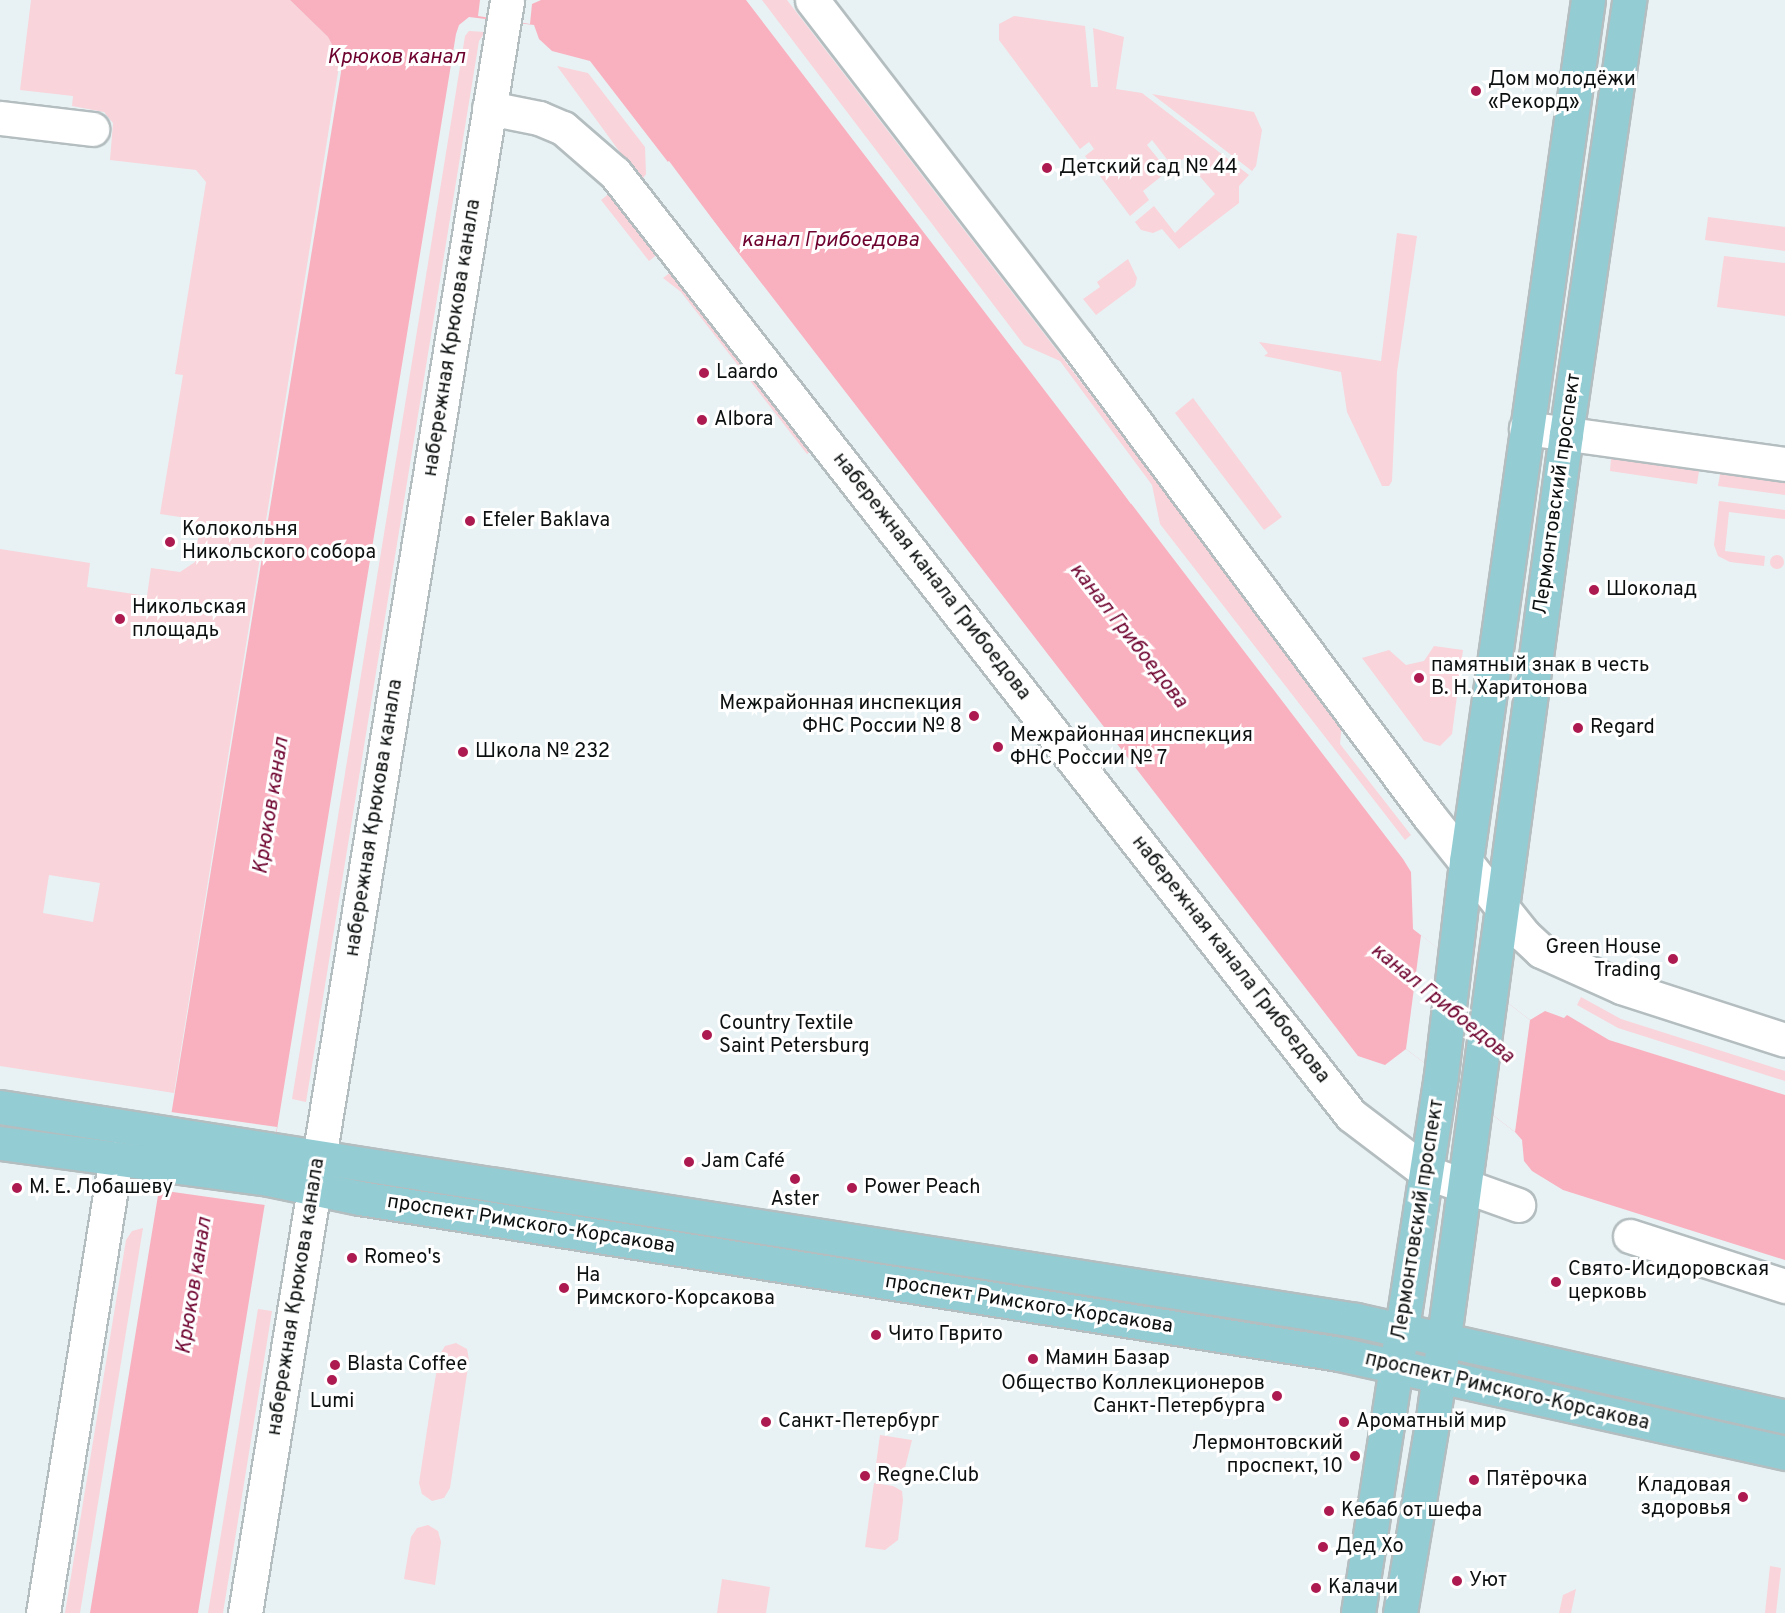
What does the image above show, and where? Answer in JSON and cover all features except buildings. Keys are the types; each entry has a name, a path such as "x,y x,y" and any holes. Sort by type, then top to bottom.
{"main road":[{"name":"Лермонтовский проспект","path":"1358,1613 1441,1075 1466,861 1588,0"},
{"name":"Лермонтовский проспект","path":"1400,1613 1439,1377 1566,434 1629,0"},
{"path":"0,1107 165,1149 272,1164"},
{"path":"0,1143 116,1159 165,1149"},
{"name":"проспект Римского-Корсакова","path":"272,1164 320,1156 1402,1330 1785,1417"},
{"name":"проспект Римского-Корсакова","path":"272,1164 315,1188 1339,1354 1785,1453"}],"street":[{"path":"812,0 1524,935 1551,956 1621,987 1785,1040"},
{"name":"набережная Крюкова канала","path":"245,1613 506,11"},
{"name":"набережная канала Грибоедова","path":"489,108 539,118 563,128 615,173 1351,1115 1426,1172 1518,1205"},
{"path":"0,118 92,129"},
{"path":"1526,428 1785,464"},
{"path":"43,1613 116,1159"},
{"path":"1630,1236 1785,1286"}],"shaded area":[{"name":"Никольская площадь","path":"31,0 290,0 328,37 340,60 174,1093 0,1066 0,549 90,563 87,587 147,596 151,568 180,572 195,562 199,531 187,518 160,514 183,375 175,374 206,182 196,170 110,160 113,123 104,112 72,106 73,96 20,90","holes":["49,875 100,883 93,922 43,913"]},
{"path":"762,0 787,0 1062,357 1342,724 1340,744 1411,835 1405,840 1160,524 1152,485 1060,361 1024,345"},
{"path":"1014,16 1085,26 1091,87 1098,87 1093,28 1124,37 1116,89 1142,93 1249,175 1239,186 1239,203 1179,249 1162,229 1153,233 1141,230 1135,222 1154,206 1175,233 1215,194 1184,158 1173,167 1152,140 1147,145 1168,171 1143,191 1149,200 1130,216 1085,156 1094,149 1089,142 1080,149 999,40 999,24"},
{"path":"469,31 485,32 479,41 306,1102 292,1099 465,36"},
{"path":"557,66 588,73 645,147 646,174 641,181"},
{"path":"1152,94 1254,112 1262,130 1256,166 1252,171"},
{"path":"610,193 658,254 649,261 601,200"},
{"path":"1708,217 1785,227 1785,251 1705,240"},
{"path":"1397,233 1417,236 1397,372 1392,481 1389,486 1382,486 1347,412 1341,372 1264,356 1268,353 1259,342 1381,361"},
{"path":"1724,256 1785,263 1785,316 1717,307"},
{"path":"1128,259 1137,278 1135,286 1096,315 1083,299 1100,287 1097,282"},
{"path":"672,271 811,451 807,454 681,292 663,278"},
{"path":"1193,398 1282,517 1264,530 1175,413"},
{"path":"1611,458 1699,471 1697,484 1610,471"},
{"path":"1720,474 1785,483 1785,495 1718,486"},
{"path":"1719,501 1785,510 1785,519 1729,512 1725,551 1765,556 1764,566 1730,562 1718,556 1714,545"},
{"path":"1774,555 1780,555 1784,562 1780,569 1774,569 1770,565 1770,559"},
{"path":"1434,646 1463,650 1452,734 1440,746 1424,741 1362,658 1389,650 1406,665 1424,661"},
{"path":"1581,997 1621,1019 1785,1071 1785,1081 1618,1028 1577,1005"},
{"path":"143,1228 80,1613 65,1613 126,1240 132,1231"},
{"path":"258,1309 272,1311 223,1613 208,1613"},
{"path":"456,1343 467,1349 469,1360 450,1488 444,1498 432,1501 422,1494 419,1483 429,1417 439,1356 445,1346"},
{"path":"880,1435 912,1440 904,1472 895,1475 875,1472"},
{"path":"874,1483 893,1486 902,1491 898,1540 885,1550 865,1547"},
{"path":"428,1525 438,1531 441,1542 435,1585 404,1579 411,1537 417,1528"},
{"path":"1770,1566 1781,1568 1776,1613 1765,1613"},
{"path":"722,1579 770,1587 766,1613 717,1613"},
{"path":"1576,1589 1571,1613 1559,1613 1563,1595"}],"water":[{"path":"290,0 746,0 1403,859 1411,872 1413,929 1530,1020 1545,1011 1564,1018 1567,1015 1609,1040 1785,1095 1785,1260 1563,1190 1532,1171 1524,1161 1522,1140 1515,1132 1406,1049 1385,1065 1358,1056 590,61 552,51 539,39 534,25 469,17 459,25 456,34 198,1613 90,1613 341,72 340,60 328,37"}],"pier":[{"path":"480,0 541,0 532,4 530,24 478,16"},
{"path":"669,161 760,283 758,285 666,163"},
{"path":"1041,380 1133,502 1131,504"},
{"path":"1421,935 1530,1020 1515,1132 1406,1049"},
{"path":"171,1112 277,1127 265,1205 159,1190"}],"place":[{"name":"Дом молодёжи «Рекорд»","path":"1476,91"},
{"name":"Детский сад № 44","path":"1047,168"},
{"name":"Laardo","path":"704,373"},
{"name":"Albora","path":"702,420"},
{"name":"Efeler Baklava","path":"470,521"},
{"name":"Колокольня Никольского собора","path":"170,542"},
{"name":"Шоколад","path":"1594,590"},
{"name":"Никольская площадь","path":"120,619"},
{"name":"памятный знак в честь В. Н. Харитонова","path":"1419,678"},
{"name":"Межрайонная инспекция ФНС России № 8","path":"974,716"},
{"name":"Regard","path":"1578,728"},
{"name":"Межрайонная инспекция ФНС России № 7","path":"998,747"},
{"name":"Школа № 232","path":"463,752"},
{"name":"Green House Trading","path":"1673,959"},
{"name":"Country Textile Saint Petersburg","path":"707,1035"},
{"name":"Jam Café","path":"689,1162"},
{"name":"Aster","path":"795,1179"},
{"name":"М. Е. Лобашеву","path":"17,1188"},
{"name":"Power Peach","path":"852,1188"},
{"name":"Romeo's","path":"352,1258"},
{"name":"Свято-Исидоровская церковь","path":"1556,1282"},
{"name":"На Римского-Корсакова","path":"564,1288"},
{"name":"Чито Гврито","path":"876,1335"},
{"name":"Мамин Базар","path":"1033,1359"},
{"name":"Blasta Coffee","path":"335,1365"},
{"name":"Lumi","path":"332,1380"},
{"name":"Общество Коллекционеров Санкт-Петербурга","path":"1277,1396"},
{"name":"Санкт-Петербург","path":"766,1422"},
{"name":"Ароматный мир","path":"1344,1422"},
{"name":"Лермонтовский проспект, 10","path":"1355,1456"},
{"name":"Regne.Club","path":"865,1476"},
{"name":"Пятёрочка","path":"1474,1480"},
{"name":"Кладовая здоровья","path":"1743,1497"},
{"name":"Кебаб от шефа","path":"1329,1511"},
{"name":"Дед Хо","path":"1323,1547"},
{"name":"Уют","path":"1457,1581"},
{"name":"Калачи","path":"1316,1588"}],"water label":[{"name":"Крюков канал","path":"396,58"},
{"name":"канал Грибоедова","path":"830,241"},
{"name":"канал Грибоедова","path":"1128,636"},
{"name":"Крюков канал","path":"272,806"},
{"name":"канал Грибоедова","path":"1442,1004"},
{"name":"Крюков канал","path":"195,1286"}]}
